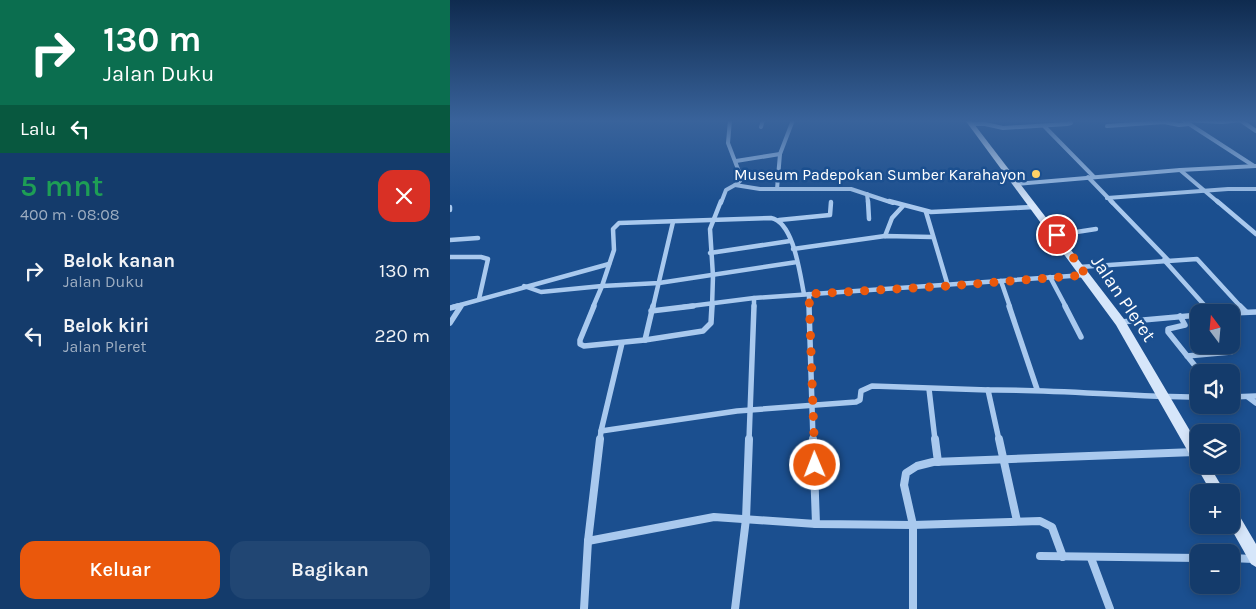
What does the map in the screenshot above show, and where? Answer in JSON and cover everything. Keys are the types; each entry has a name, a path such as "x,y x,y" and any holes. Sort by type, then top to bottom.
{"main road":[{"name":"Jalan Pleret","path":"990,148 1057,235 1120,322 1190,444"},
{"path":"1240,526 1251,539 1256,559"}],"street":[{"path":"730,148 741,179 726,190 712,220 709,237 713,276 712,303 711,323 707,329 645,340 584,346 580,344 582,334 602,286 614,250 613,229 616,225 632,222 673,222 712,220 770,218 779,220 830,214 831,202"},
{"path":"777,189 782,148"},
{"path":"1065,148 1094,177"},
{"path":"1228,148 1255,166"},
{"path":"736,161 780,154"},
{"path":"1016,184 1180,170 1255,166"},
{"path":"1180,170 1256,234"},
{"path":"1088,177 1166,260 1203,304"},
{"path":"735,185 754,189 846,189 926,212 1034,207"},
{"path":"1107,198 1256,188"},
{"path":"868,194 869,219"},
{"path":"885,236 892,218 903,206"},
{"path":"926,212 932,238 948,286"},
{"path":"779,220 784,225 807,294 813,406 816,524"},
{"path":"645,340 673,222"},
{"path":"1057,235 1096,229"},
{"path":"793,249 885,236 932,238"},
{"path":"450,240 478,238"},
{"path":"710,252 790,241"},
{"path":"450,257 481,257 488,259 479,299"},
{"path":"651,310 754,298 1002,281 1166,260 1197,259 1246,312"},
{"path":"524,286 541,292 659,283 797,262"},
{"path":"450,308 609,264"},
{"path":"1050,276 1081,337"},
{"path":"1002,281 1037,389"},
{"path":"735,609 746,518 754,298"},
{"path":"450,323 461,305"},
{"path":"1240,312 1256,312"},
{"path":"1120,322 1190,315"},
{"path":"1180,316 1185,325 1168,329 1168,332 1194,364"},
{"path":"584,609 588,541 602,431 622,342"},
{"path":"1188,356 1210,354"},
{"path":"602,431 750,410 856,402 860,400 861,391 872,386 915,386 929,389 1037,389 1190,397"},
{"path":"929,389 938,462"},
{"path":"988,390 1017,521"},
{"path":"1240,397 1256,396"},
{"path":"1247,397 1256,403"},
{"path":"913,609 913,525 904,485 906,473 922,462 1190,456"},
{"path":"588,541 714,517 816,524 913,525 1040,521 1052,527 1063,557"},
{"path":"1040,556 1190,558"},
{"path":"1092,558 1110,609"},
{"path":"1240,558 1256,559"}],"place":[{"name":"Museum Padepokan Sumber Karahayon","path":"1036,174"}],"route":[{"path":"815,465 809,294 948,286 1050,276 1086,275 1057,235"}]}
